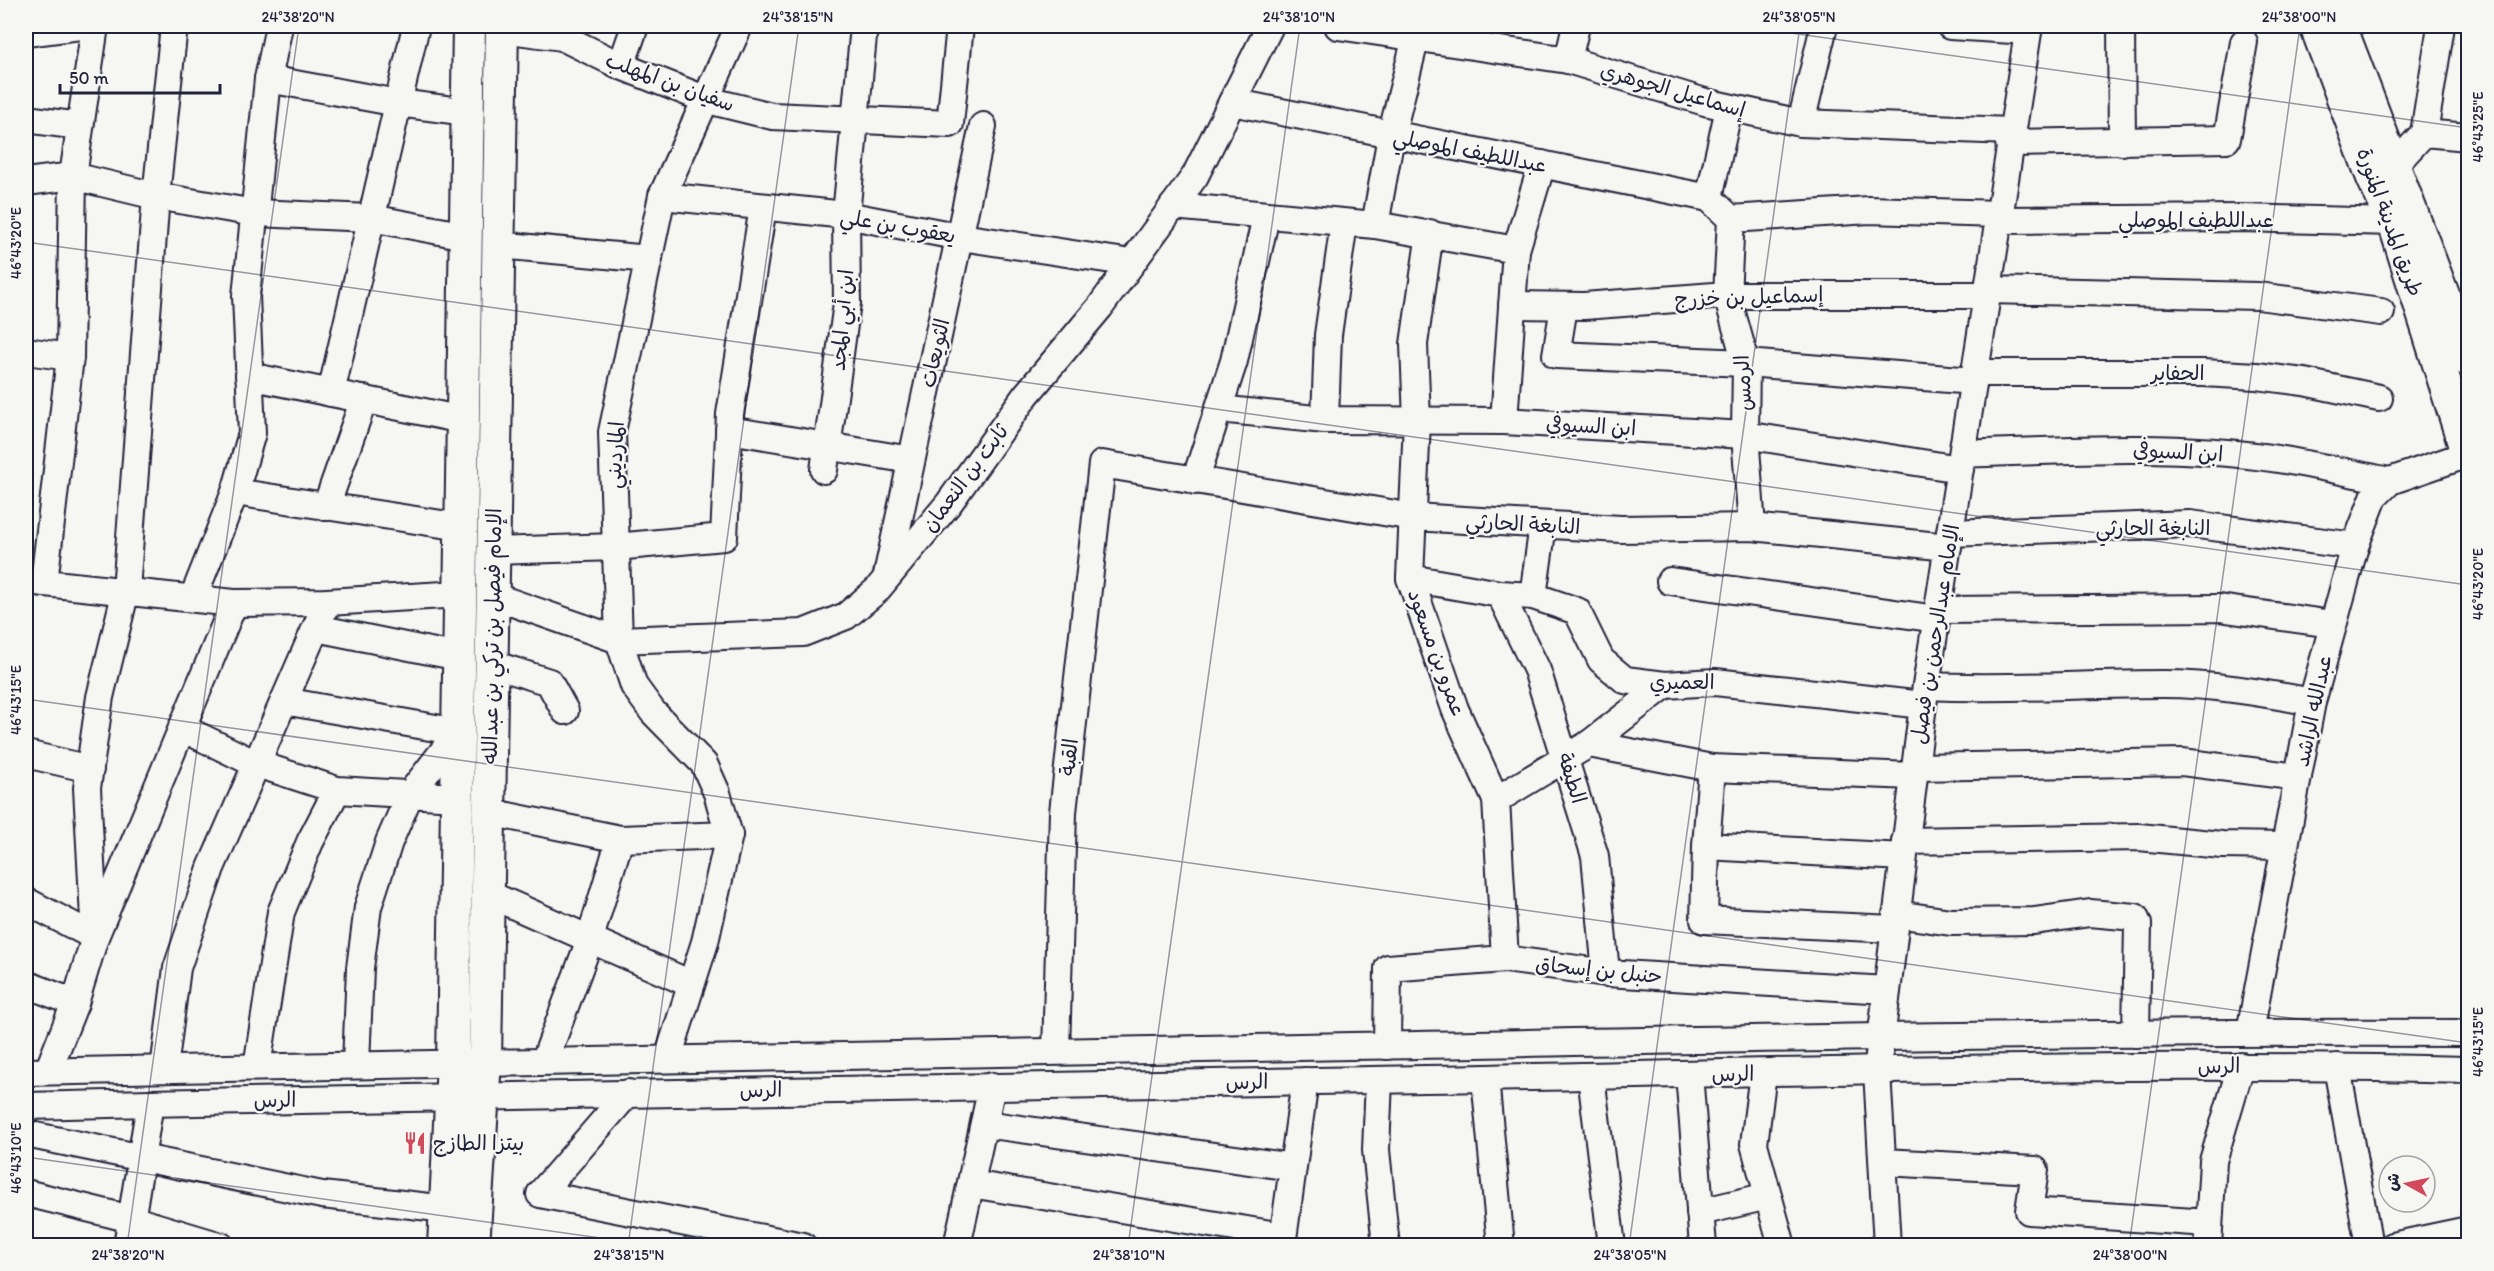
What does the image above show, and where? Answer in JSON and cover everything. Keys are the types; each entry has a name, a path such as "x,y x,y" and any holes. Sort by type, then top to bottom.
{"main road":[{"name":"الإمام فيصل بن تركي بن عبدالله","path":"444,1245 453,1062 469,26"},
{"name":"طريق المدينة المنورة","path":"2316,26 2469,360"},
{"name":"طريق المدينة المنورة","path":"2340,26 2383,170 2394,222 2468,455"},
{"name":"الإمام فيصل بن تركي بن عبدالله","path":"473,1245 485,1061 502,27"}],"street":[{"path":"26,33 80,26"},
{"path":"95,26 73,176 70,357 35,582 234,603 327,602 461,594"},
{"path":"95,937 87,788 100,697 126,590 156,196 174,26"},
{"path":"193,598 235,492 252,433 246,296 268,79 279,26"},
{"path":"331,393 416,26"},
{"path":"621,66 635,26"},
{"name":"المارديني","path":"729,835 717,793 704,764 653,712 634,686 620,640 612,432 662,196 739,26"},
{"name":"ابن أبي المجد","path":"826,458 847,303 846,215 864,26"},
{"name":"سفيان بن المهلب","path":"502,27 562,37 621,66 707,100 772,116 950,124 960,26"},
{"name":"ثابت بن النعمان","path":"493,597 620,640 803,633 846,616 876,591 949,503 1026,395 1100,307 1195,176 1270,26"},
{"name":"إسماعيل الجوهري","path":"1351,26 1568,60 1729,108 1800,123 2122,142 2227,139 2244,42"},
{"path":"1568,60 1576,26"},
{"path":"1800,123 1824,26"},
{"path":"1950,26 2028,28"},
{"path":"2121,26 2122,142"},
{"path":"2383,170 2403,156 2424,133 2441,26"},
{"name":"الإمام عبدالرحمن بن فيصل","path":"1887,1245 1877,1071 1925,696 2028,28"},
{"path":"1375,225 1391,136 1416,37"},
{"path":"268,79 398,103 468,112"},
{"name":"عبداللطيف الموصلي","path":"1232,102 1391,136 1709,198"},
{"path":"1729,108 1709,198 1731,219"},
{"path":"26,119 80,126"},
{"name":"الثويعات","path":"886,579 962,237 983,126"},
{"path":"2424,133 2469,137"},
{"path":"1504,422 1516,249 1542,164"},
{"path":"26,182 73,176 156,196 255,213 371,218 466,236"},
{"name":"يعقوب بن علي","path":"662,196 846,215 962,237 1132,263"},
{"path":"1173,206 1375,225 1516,249"},
{"path":"494,551 615,547 724,537 729,430 763,207"},
{"name":"عبداللطيف الموصلي","path":"1731,219 1869,210 1998,217 2242,218 2394,222"},
{"path":"1195,481 1234,362 1266,216"},
{"name":"الرمس","path":"1731,219 1727,295 1746,363 1745,435 1752,527"},
{"path":"1325,420 1328,335 1344,223"},
{"name":"عمرو بن مسعود","path":"1430,233 1414,344 1417,421 1410,578 1455,709 1496,800 1505,959"},
{"path":"499,245 649,259"},
{"name":"إسماعيل بن خزرج","path":"1512,305 1564,307 1727,295 1987,292 2258,296 2381,312"},
{"path":"1564,307 1556,355 1746,363"},
{"path":"26,351 70,357"},
{"name":"الحفاير","path":"1746,363 1974,377 2203,373 2257,376 2304,382 2379,398"},
{"path":"249,376 463,420"},
{"path":"326,507 364,399"},
{"name":"ابن السيوفي","path":"1219,409 1325,420 1504,422 1745,435 1961,461 2106,449 2189,451 2277,459 2390,482"},
{"path":"729,430 826,458 911,460"},
{"path":"2390,482 2468,455"},
{"name":"النابغة الحارثي","path":"1102,464 1413,517 1621,529 1752,527 1949,540 2190,525 2355,546"},
{"name":"القبة","path":"1056,1051 1063,812 1102,464"},
{"name":"عبدالله الراشد","path":"2250,1032 2313,702 2332,624 2355,546 2374,497 2390,482"},
{"path":"235,492 461,527"},
{"path":"1533,596 1543,525"},
{"name":"العميري","path":"1410,578 1500,594 1533,596 1577,612 1601,660 1625,680 1665,685 1716,682 1925,696 2005,689 2165,684 2268,694 2313,702"},
{"path":"1670,581 1938,614 2219,608 2332,624"},
{"name":"الطيفة","path":"1500,594 1537,670 1595,856 1606,973"},
{"path":"164,1069 177,968 211,868 327,602"},
{"path":"37,1072 75,1003 95,937 234,603"},
{"path":"316,628 459,657"},
{"path":"492,664 549,682 565,711"},
{"path":"1496,800 1589,744 1665,685"},
{"path":"284,701 459,732 410,794 389,842 368,907 360,968 356,1064"},
{"path":"182,728 255,763 337,790 457,797"},
{"path":"1589,744 1712,768 1914,772 2182,762 2298,777"},
{"path":"26,754 90,769"},
{"path":"1712,768 1706,846 1704,920 1951,922 2034,921 2090,914 2135,917 2138,924 2136,1034"},
{"path":"257,1066 281,912 310,842 337,790"},
{"path":"489,812 620,839 729,835 705,942 668,1058"},
{"path":"1706,846 1904,849 2139,837 2222,845 2285,846"},
{"path":"545,1060 591,938 620,839"},
{"path":"488,894 692,984"},
{"path":"26,901 95,937"},
{"name":"حنبل بن إسحاق","path":"1386,1046 1388,968 1505,959 1606,973 1887,990"},
{"path":"26,984 75,1003"},
{"name":"الرس","path":"37,1072 1056,1051 2250,1032 2469,1033"},
{"path":"1883,1162 2035,1170 2029,1211 2209,1234 2214,1161 2241,1066"},
{"name":"الرس","path":"26,1108 483,1095 1877,1071 2241,1066 2469,1070"},
{"path":"2337,1067 2369,1245"},
{"path":"1763,1073 1754,1144 1782,1245"},
{"path":"1689,1074 1703,1245"},
{"path":"1591,1076 1612,1245"},
{"path":"1485,1078 1501,1245"},
{"path":"1379,1080 1377,1150 1386,1245"},
{"path":"971,1184 1282,1241 1305,1081"},
{"path":"957,1245 992,1086"},
{"path":"628,1093 540,1194 803,1245"},
{"path":"127,1245 150,1103"},
{"path":"984,1124 1293,1167"},
{"path":"26,1134 322,1195 447,1209"},
{"path":"26,1193 131,1219 221,1245"},
{"path":"1700,1212 1768,1196"},
{"path":"2392,1245 2469,1230"}],"place":[{"name":"بيتزا الطازج","path":"415,1143"}]}
